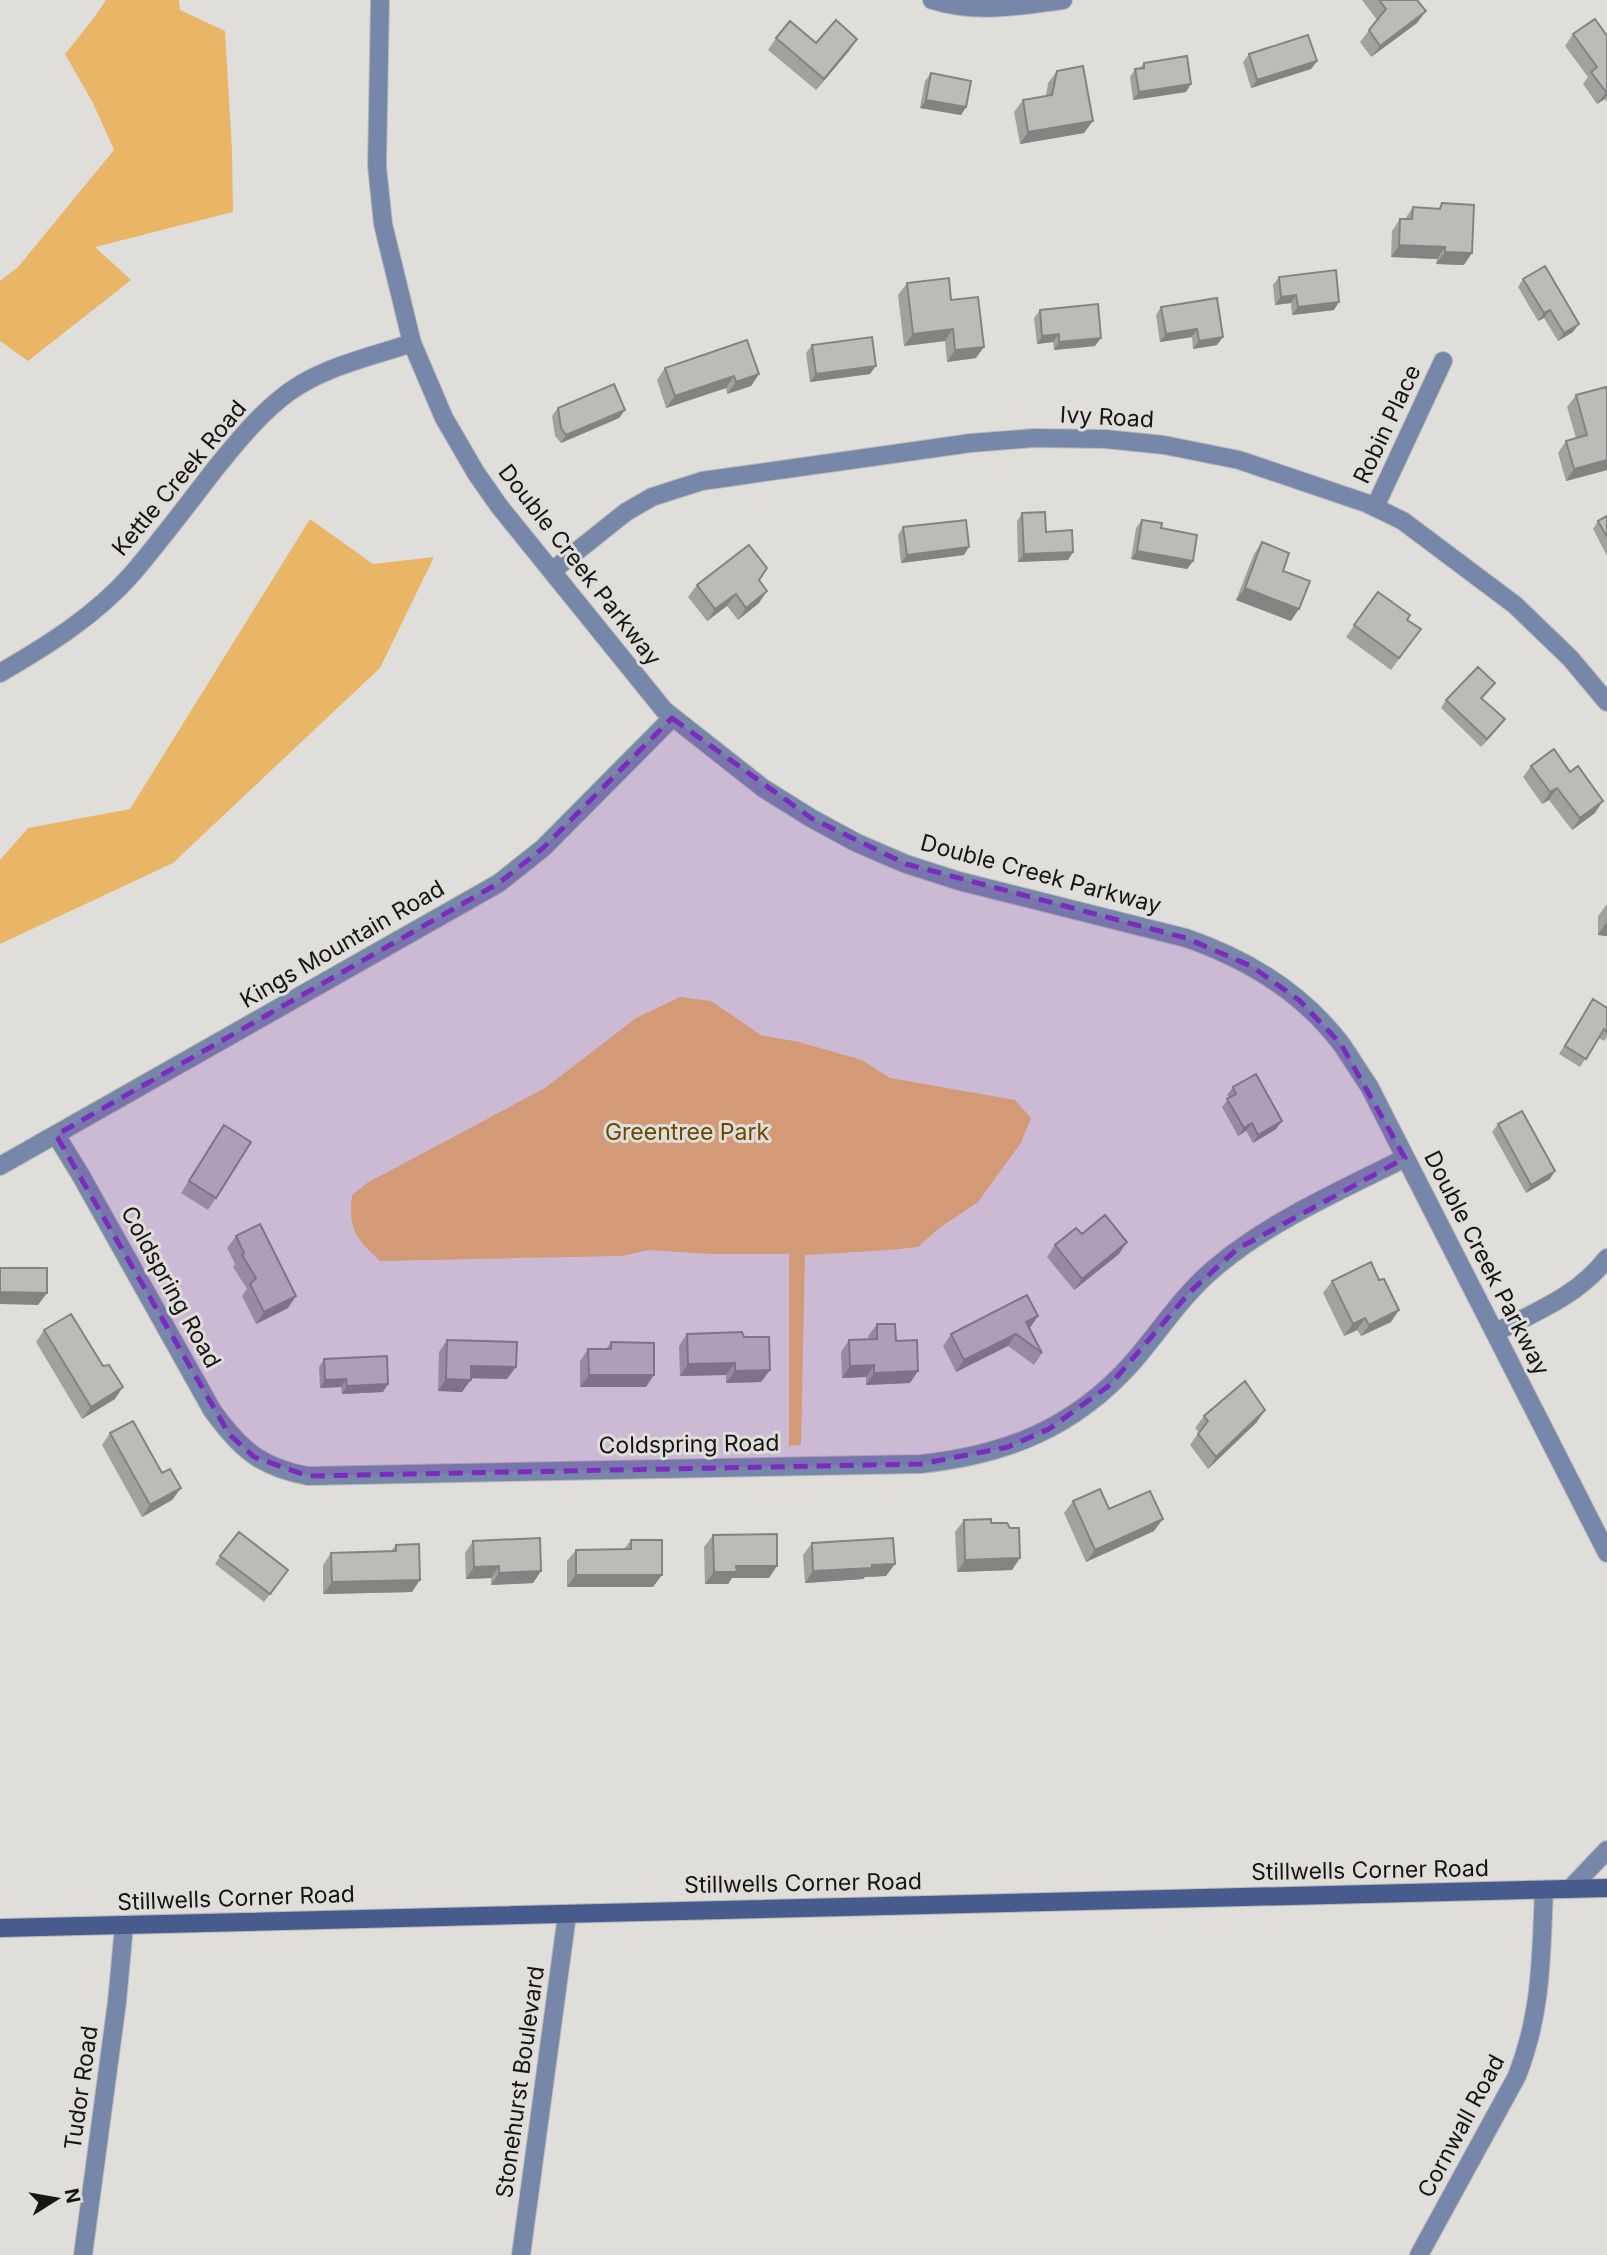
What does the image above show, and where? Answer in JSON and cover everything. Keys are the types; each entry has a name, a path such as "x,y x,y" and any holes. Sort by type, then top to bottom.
{"street":[{"name":"Double Creek Parkway","path":"380,0 377,166 383,224 412,343 444,418 499,506 672,718 773,794 811,818 906,864 959,881 1186,938 1218,949 1251,966 1299,1000 1341,1044 1369,1086 1607,1553"},
{"path":"932,0 987,9 1063,0"},
{"name":"Kettle Creek Road","path":"0,673 69,631 101,605 131,575 241,437 270,407 316,376 412,343"},
{"name":"Robin Place","path":"1375,507 1443,361"},
{"name":"Ivy Road","path":"552,571 617,518 652,497 702,481 971,443 1021,439 1105,439 1164,445 1240,460 1375,507 1403,521 1516,605 1570,658 1607,702"},
{"name":"Kings Mountain Road","path":"0,1166 499,883 543,848 672,718"},
{"name":"Coldspring Road","path":"56,1135 212,1410 229,1434 254,1457 273,1467 308,1476 921,1464 958,1460 999,1450 1049,1429 1081,1409 1110,1385 1131,1364 1190,1292 1237,1249 1283,1220 1405,1158"},
{"path":"1496,1332 1568,1295 1607,1258"},
{"path":"1570,1889 1607,1850"},
{"name":"Stillwells Corner Road","path":"0,1928 1607,1888"},
{"name":"Cornwall Road","path":"1419,2255 1517,2076 1526,2053 1539,1997 1544,1890"},
{"name":"Stonehurst Boulevard","path":"521,2255 567,1915"},
{"name":"Tudor Road","path":"83,2255 117,2002 124,1926"}],"highlighted area":[{"path":"672,718 811,818 906,864 1186,938 1251,966 1299,1000 1341,1044 1405,1158 1237,1249 1190,1292 1110,1385 1049,1429 1008,1447 921,1464 308,1476 254,1457 229,1434 56,1135 499,883 543,848"}],"green space":[{"path":"106,0 179,0 180,10 225,31 233,212 95,247 131,280 28,361 0,341 0,281 18,267 114,150 93,103 65,54"},
{"path":"310,519 373,564 434,557 380,668 173,863 0,944 0,860 28,828 130,809"},
{"name":"Greentree Park","path":"680,997 711,1001 761,1035 799,1042 862,1060 890,1078 1015,1100 1031,1118 1021,1143 978,1202 938,1229 918,1247 805,1255 801,1445 789,1446 789,1254 710,1254 649,1250 622,1256 380,1261 365,1246 353,1225 352,1195 367,1183 545,1088 636,1018"}],"building":[{"path":"1379,0 1417,0 1426,11 1380,46 1369,30 1386,9"},
{"path":"1595,19 1607,36 1606,92 1591,72 1597,67 1573,34"},
{"path":"836,20 857,39 824,79 776,38 790,21 816,43"},
{"path":"1308,35 1317,61 1257,80 1249,54"},
{"path":"1187,56 1191,84 1139,92 1135,69 1144,68 1144,63"},
{"path":"1083,66 1093,121 1028,132 1023,100 1052,95 1057,71"},
{"path":"931,73 971,81 966,107 926,100"},
{"path":"1442,203 1474,205 1472,253 1445,252 1445,247 1399,245 1400,219 1412,219 1413,207 1440,209"},
{"path":"1545,266 1579,324 1564,333 1550,310 1544,313 1523,279"},
{"path":"1336,270 1339,302 1298,307 1296,295 1281,297 1279,277"},
{"path":"949,278 951,300 978,297 984,347 955,350 953,329 913,334 907,283"},
{"path":"1217,298 1223,337 1199,341 1197,329 1166,334 1161,307"},
{"path":"1098,304 1101,338 1059,342 1059,334 1042,336 1040,310"},
{"path":"872,337 876,366 816,374 812,345"},
{"path":"747,340 759,374 736,382 734,376 675,396 665,368"},
{"path":"614,384 625,410 566,435 561,428 558,408"},
{"path":"1606,387 1607,460 1574,469 1566,441 1587,435 1576,395"},
{"path":"1045,512 1046,532 1072,530 1073,552 1024,554 1022,513"},
{"path":"1607,516 1607,537 1598,521"},
{"path":"966,520 969,547 907,555 903,527"},
{"path":"1142,520 1162,523 1161,528 1197,535 1193,561 1137,551"},
{"path":"1262,542 1289,553 1283,571 1310,581 1299,609 1245,588"},
{"path":"749,545 767,568 759,580 767,591 746,608 736,594 715,609 697,585"},
{"path":"1378,592 1410,615 1407,620 1421,629 1399,658 1354,625"},
{"path":"1478,667 1495,683 1481,698 1505,719 1487,739 1446,700"},
{"path":"1554,749 1570,772 1578,766 1603,801 1580,818 1557,788 1550,792 1531,766"},
{"path":"1593,999 1607,1008 1607,1032 1604,1029 1586,1059 1565,1046"},
{"path":"1256,1074 1282,1121 1258,1135 1252,1123 1244,1128 1227,1099 1236,1094 1233,1087"},
{"path":"1522,1111 1555,1171 1531,1185 1498,1124"},
{"path":"224,1125 251,1142 216,1198 189,1181"},
{"path":"1105,1215 1127,1242 1082,1279 1055,1245 1076,1228 1082,1234"},
{"path":"260,1224 296,1296 264,1312 250,1284 256,1278 242,1255 244,1253 236,1236"},
{"path":"1371,1262 1379,1280 1384,1279 1399,1310 1369,1325 1365,1318 1353,1324 1332,1281"},
{"path":"0,1268 47,1268 47,1293 0,1292"},
{"path":"1027,1295 1038,1316 1026,1322 1042,1353 1016,1334 964,1360 951,1334"},
{"path":"71,1314 103,1366 109,1365 123,1387 91,1407 44,1330"},
{"path":"877,1324 895,1324 896,1341 917,1340 918,1371 874,1373 874,1365 850,1366 849,1340 877,1339"},
{"path":"742,1332 744,1337 769,1337 770,1370 735,1371 735,1363 688,1364 687,1334"},
{"path":"447,1340 517,1342 516,1367 471,1366 471,1380 446,1379"},
{"path":"611,1342 654,1343 654,1375 589,1375 588,1349 611,1349"},
{"path":"387,1356 388,1384 347,1386 346,1379 325,1380 324,1359"},
{"path":"1245,1381 1265,1410 1216,1457 1198,1434 1208,1421 1204,1416"},
{"path":"133,1421 162,1473 170,1469 181,1488 150,1505 110,1433"},
{"path":"1100,1489 1109,1509 1150,1491 1163,1519 1095,1550 1073,1501"},
{"path":"991,1519 991,1523 1007,1523 1010,1528 1019,1528 1020,1558 965,1560 964,1520"},
{"path":"239,1532 288,1570 270,1594 220,1556"},
{"path":"777,1534 777,1566 736,1566 737,1572 714,1572 713,1535"},
{"path":"540,1538 541,1571 499,1573 499,1566 474,1567 473,1541"},
{"path":"893,1538 895,1564 813,1571 812,1543"},
{"path":"631,1540 662,1540 662,1575 576,1575 576,1550 631,1549"},
{"path":"419,1544 420,1580 332,1582 331,1553 396,1551 396,1545"}]}
